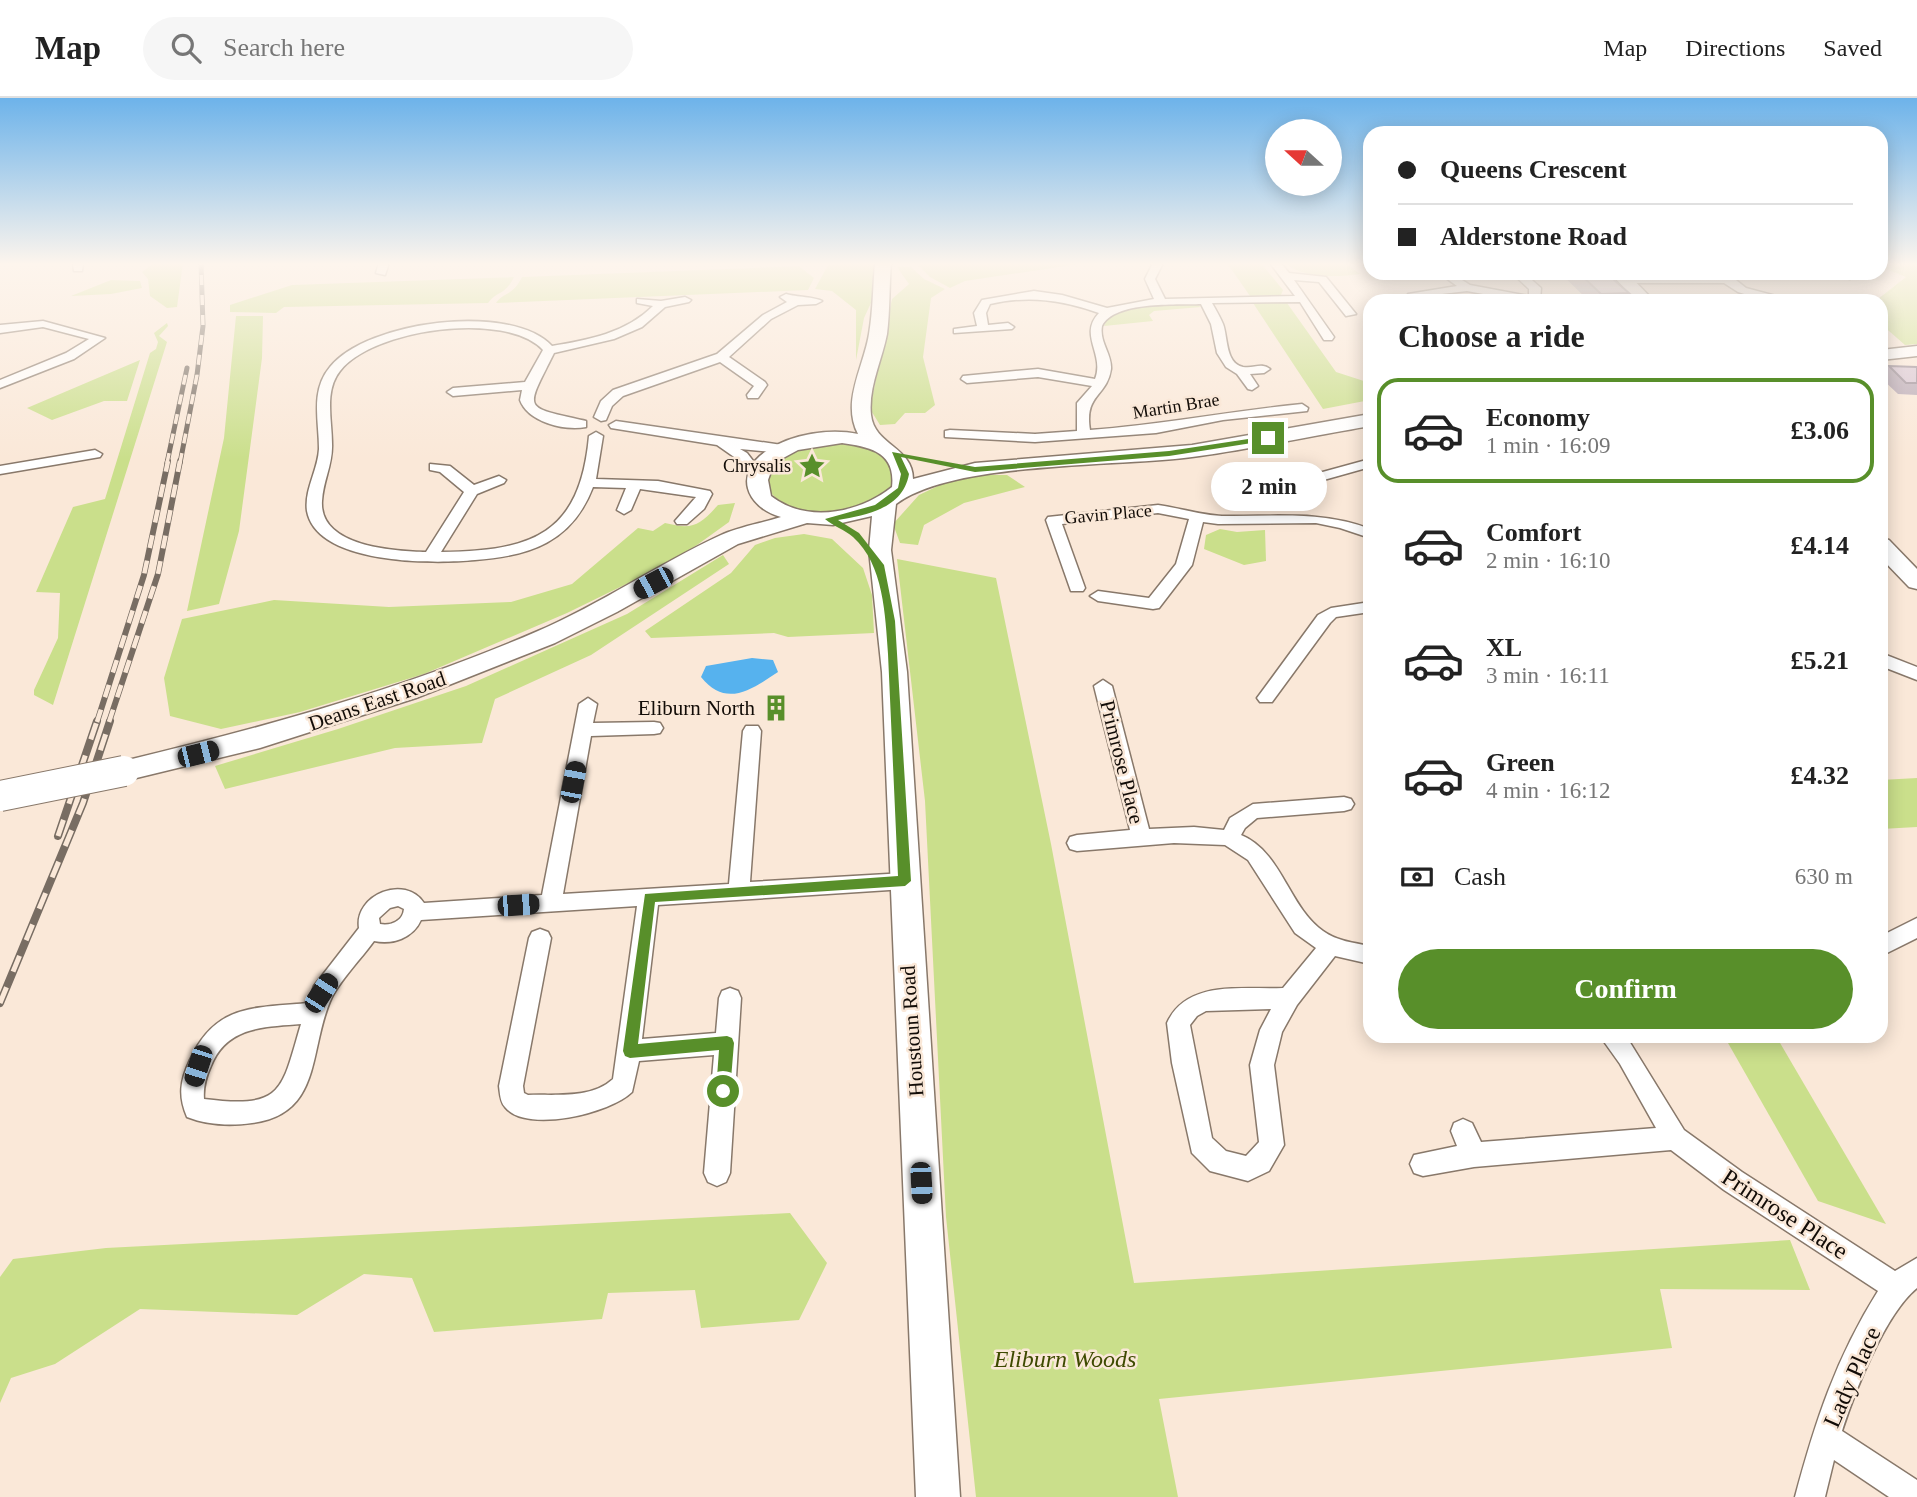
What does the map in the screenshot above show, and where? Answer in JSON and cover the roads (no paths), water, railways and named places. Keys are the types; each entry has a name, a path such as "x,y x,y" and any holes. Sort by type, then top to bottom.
{"street":[{"path":"0,384 70,356 99,338 60,328"},
{"path":"471,328 425,330 379,340 340,362 331,374 323,403 325,460 314,505 319,523 348,545 376,554 486,555 528,546 560,528 569,518 587,483 595,460 596,436"},
{"path":"510,328 539,338 549,350"},
{"path":"630,328 613,336 549,350 526,393 527,405 533,412 544,417 580,424 601,417 612,419 616,425 685,434 723,444 782,449"},
{"path":"601,417 606,404 618,393 720,357 756,328"},
{"path":"876,443 866,431 861,417 861,401 878,328"},
{"path":"958,331 992,328"},
{"path":"1084,434 1079,415 1083,401 1105,371 1104,360 1095,339 1095,328"},
{"name":"Martin Brae","path":"1218,328 1223,353 1252,386"},
{"path":"1322,328 1328,337"},
{"path":"1888,354 1917,351"},
{"path":"720,357 761,385 753,395"},
{"name":"Martin Brae","path":"1241,371 1264,369"},
{"path":"967,379 986,374 1056,374 1098,383"},
{"path":"441,382 451,396 531,384"},
{"path":"822,438 852,414 861,401"},
{"name":"Martin Brae","path":"950,434 1035,438 1156,429 1269,406 1302,408"},
{"path":"975,469 895,454 876,443 842,437 822,438 782,449 765,461 757,475 758,490 763,500 776,509 805,517 830,519 862,514 894,495 975,469 1192,451 1363,421"},
{"path":"580,424 579,432 596,436 609,432 616,425"},
{"path":"723,444 742,456 757,475"},
{"path":"0,470 95,454"},
{"path":"894,495 905,474 895,454"},
{"path":"1313,479 1363,465"},
{"path":"435,467 445,469 472,491"},
{"path":"1352,468 1363,477"},
{"path":"431,556 472,491 499,480"},
{"path":"587,483 706,489 699,506 682,521"},
{"path":"624,510 635,485"},
{"name":"Houstoun Road","path":"894,495 878,542 879,565 892,643 938,1497"},
{"name":"Deans East Road","path":"730,539 763,500"},
{"name":"Gavin Place","path":"1077,588 1052,515 1158,509 1243,522 1316,519 1344,524 1363,531"},
{"path":"1098,596 1149,611 1184,565 1197,516"},
{"name":"Deans East Road","path":"0,796 124,771 335,717 484,663 609,607 730,539 805,517"},
{"name":"Houstoun Road","path":"830,519 856,535 879,565"},
{"path":"1888,552 1917,582"},
{"path":"1266,698 1331,613 1363,608"},
{"path":"1888,662 1917,674"},
{"name":"Primrose Place","path":"1103,686 1142,838"},
{"path":"551,903 587,704"},
{"path":"583,730 654,727"},
{"path":"739,891 752,731"},
{"path":"1345,804 1304,797 1253,811 1237,824 1230,838 1257,855 1288,909 1313,936 1345,951 1363,954"},
{"name":"Primrose Place","path":"1077,843 1202,836 1230,838"},
{"path":"415,912 905,881"},
{"path":"541,938 511,1086 513,1099 524,1107 603,1101 617,1093 624,1084 649,897"},
{"path":"354,950 392,933 409,923 415,912 415,905 410,899 391,898 371,911 368,918 370,930 376,934 392,933"},
{"path":"1888,943 1917,927"},
{"path":"315,1012 243,1021 225,1026 204,1048 190,1098 197,1109 249,1111 274,1107 286,1098 294,1087 321,993 370,930"},
{"path":"1289,998 1203,1001 1189,1009 1178,1023 1201,1144 1219,1162 1248,1169 1260,1162 1272,1145 1262,1065 1271,1030 1289,998 1331,945"},
{"path":"717,1173 730,998"},
{"path":"630,1051 727,1043"},
{"name":"Primrose Place","path":"1618,1043 1628,1056 1675,1138 1733,1181 1907,1279"},
{"path":"1464,1131 1474,1155"},
{"path":"1423,1164 1474,1155 1675,1138"},
{"name":"Lady Place","path":"1810,1497 1825,1437 1859,1353 1907,1279"},
{"path":"1825,1437 1916,1497"}],"water":[{"path":"752,658 773,660 778,672 748,690 729,694 710,686 701,677 706,666"}],"railway":[{"path":"180,463 197,375 203,328"},
{"path":"167,463 187,368"},
{"path":"97,722 144,575 168,461"},
{"path":"109,722 158,574 180,461"},
{"path":"58,836 97,721"},
{"path":"0,1003 83,803 110,721"}],"place":[{"name":"Chrysalis","path":"812,466"},
{"name":"Eliburn North","path":"776,708"}],"park label":[{"name":"Eliburn Woods","path":"1065,1359"}]}
